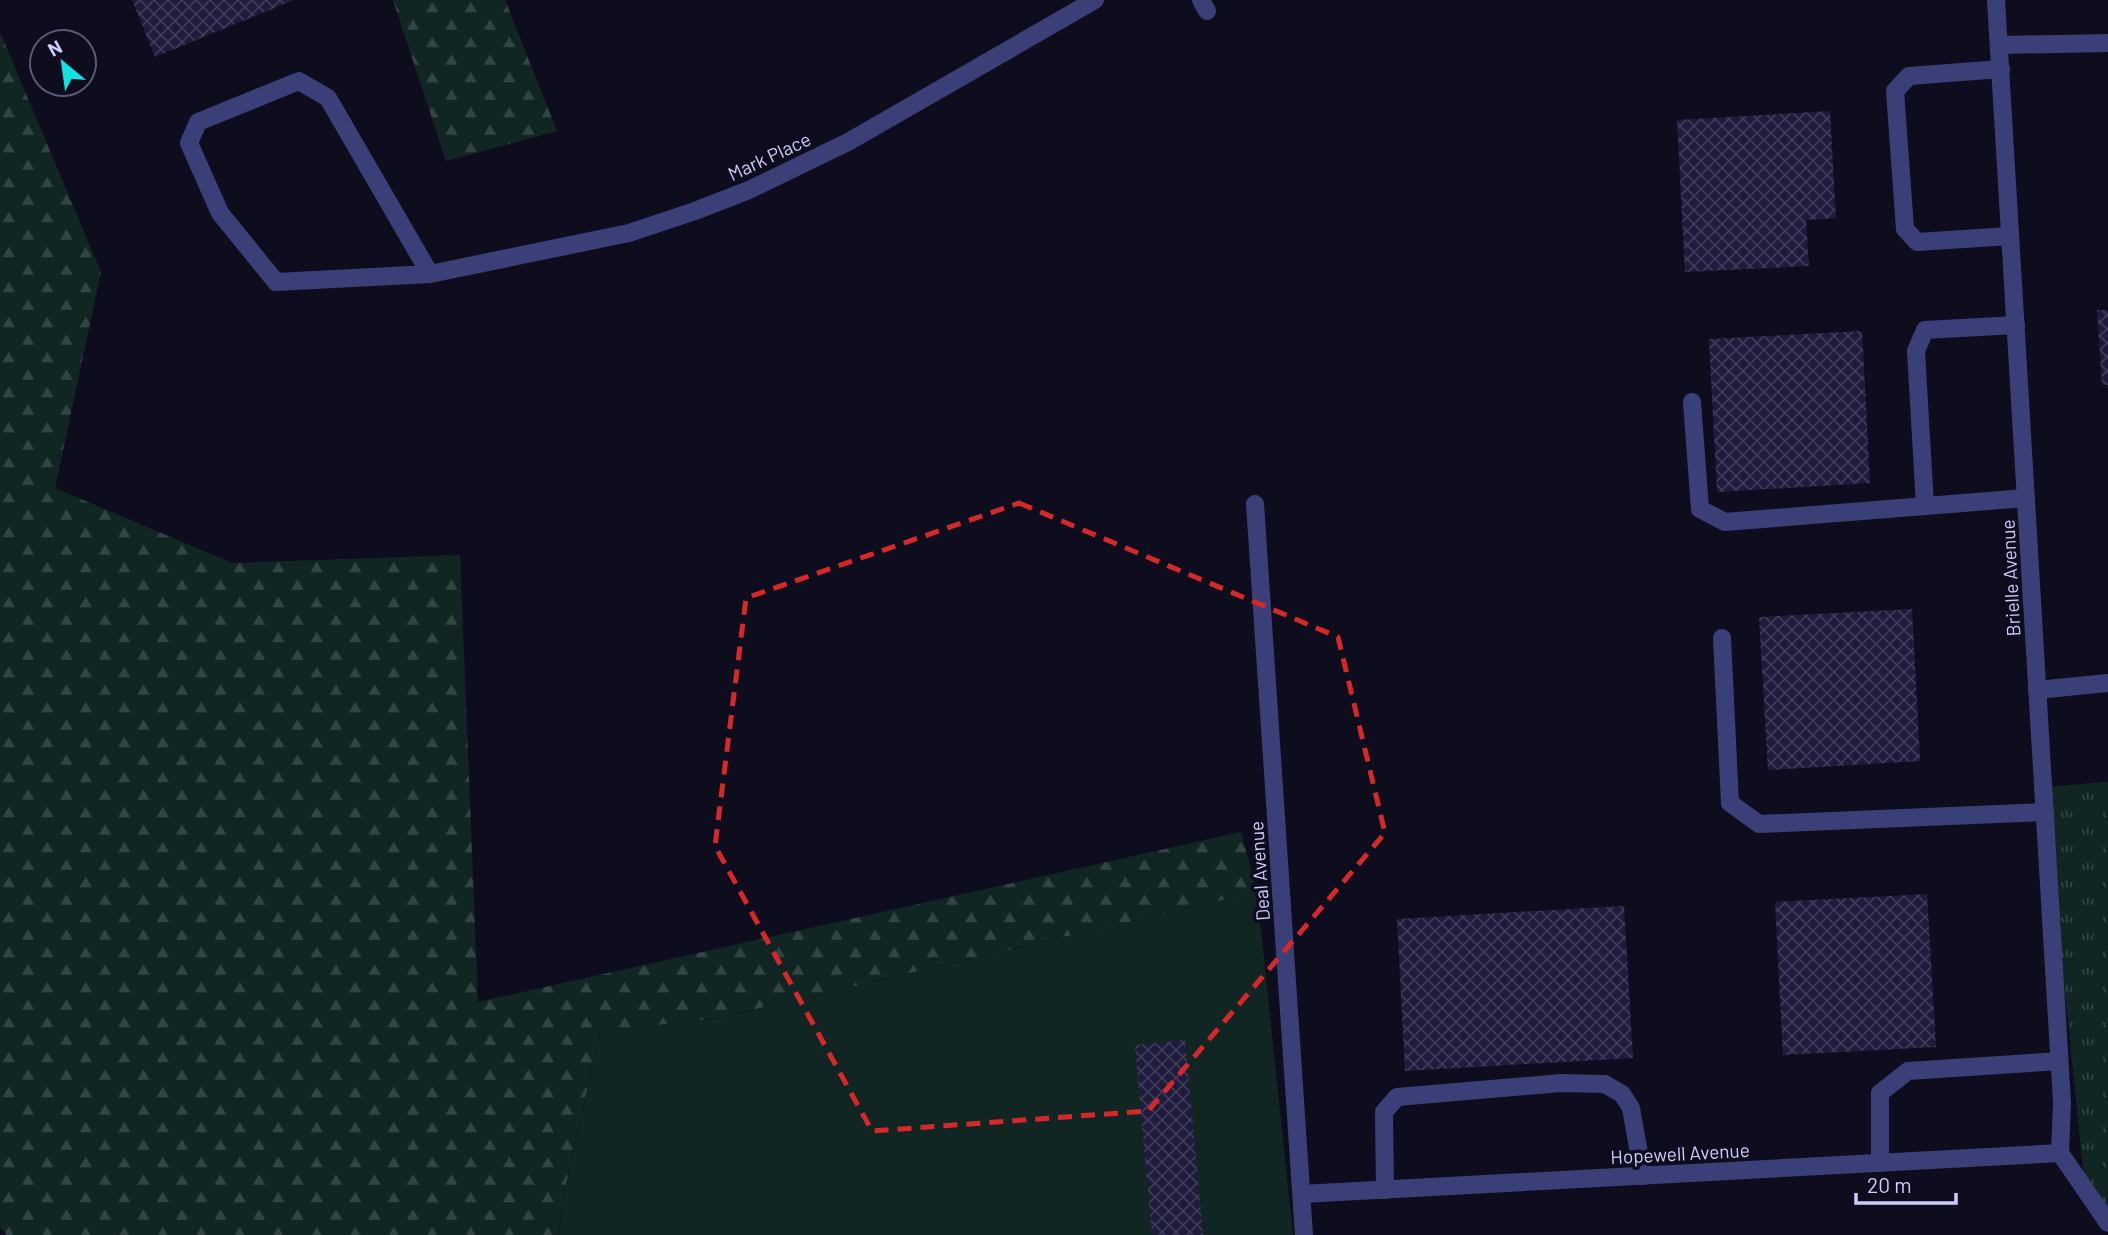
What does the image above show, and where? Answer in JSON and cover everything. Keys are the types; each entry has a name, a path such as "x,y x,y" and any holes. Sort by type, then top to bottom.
{"street":[{"name":"Mark Place","path":"430,274 328,98 299,81 198,121 189,143 220,213 276,282 430,274 629,233 749,190 848,142 1074,5 1095,0"},
{"name":"Brielle Avenue","path":"1996,0 2062,1102 2060,1153"},
{"path":"1999,45 2108,43"},
{"path":"2001,69 1909,76 1895,91 1905,229 1917,242 2010,236"},
{"path":"1925,506 1916,351 1925,330 2016,325"},
{"path":"1692,402 1700,509 1726,522 2026,498"},
{"name":"Deal Avenue","path":"1255,505 1304,1235"},
{"path":"1722,638 1730,803 1759,824 2045,812"},
{"path":"2037,690 2108,683"},
{"path":"1880,1163 1880,1093 1908,1070 2059,1061"},
{"path":"1385,1190 1384,1112 1397,1097 1561,1083 1605,1084 1622,1094 1631,1108 1643,1176"},
{"path":"2060,1153 2108,1223"},
{"name":"Hopewell Avenue","path":"1302,1195 2060,1153"}],"highlighted area":[{"path":"1019,503 1338,637 1385,833 1148,1111 872,1131 715,846 746,598"}],"green space":[{"path":"393,0 505,0 557,131 446,161"},
{"path":"0,32 101,272 55,488 232,563 460,555 478,1002 1241,832 1257,892 718,1018 600,1032 564,1194 558,1235 7,1235 0,1227"},
{"path":"2108,782 2108,1212 2084,1178 2044,787"},
{"path":"1257,892 1293,1235 558,1235 564,1194 600,1032 718,1018"}],"building":[{"path":"132,0 294,0 155,57"},
{"path":"1830,111 1836,218 1806,220 1809,266 1685,272 1677,120"},
{"path":"2097,310 2108,310 2108,385 2102,385"},
{"path":"1862,331 1870,483 1717,492 1709,339"},
{"path":"1912,609 1920,761 1768,770 1759,617"},
{"path":"1927,894 1936,1047 1783,1055 1775,902"},
{"path":"1624,906 1633,1058 1405,1071 1397,919"},
{"path":"1185,1040 1203,1235 1152,1235 1135,1045"}]}
